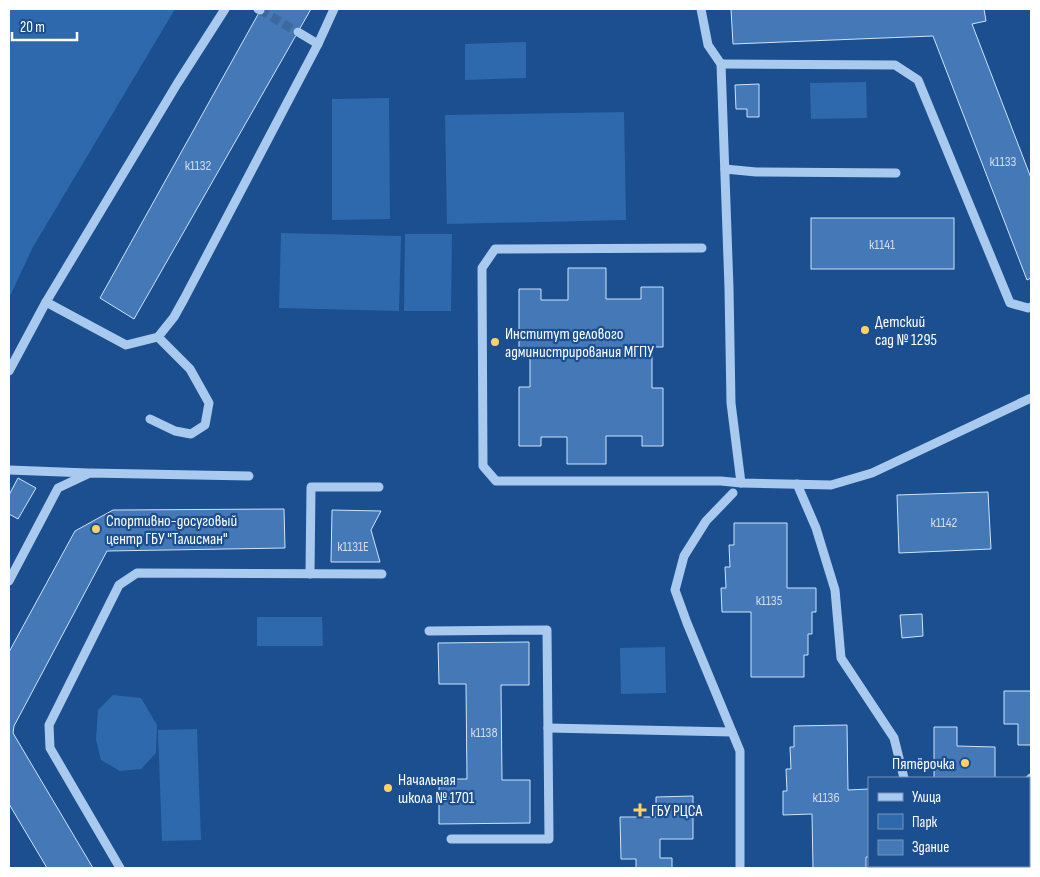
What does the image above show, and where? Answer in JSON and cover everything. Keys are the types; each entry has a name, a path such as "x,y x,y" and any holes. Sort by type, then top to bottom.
{"street":[{"path":"9,371 46,302 177,84 225,9"},
{"path":"46,302 126,345 158,337 174,317 318,44 334,9"},
{"path":"701,9 708,45 721,64 730,288 731,403 741,483"},
{"path":"298,32 318,44"},
{"path":"721,64 895,65 918,80 1010,304 1031,307"},
{"path":"725,169 756,172 896,173"},
{"path":"702,248 495,249 482,268 483,466 496,481 721,481 831,485 872,473 1031,398"},
{"path":"150,419 175,431 191,434 204,425 209,403 190,369 158,337"},
{"path":"9,470 249,476"},
{"path":"9,581 58,488 90,473"},
{"path":"797,484 816,528 836,590 841,658 894,738 904,777"},
{"path":"310,574 311,487 379,487"},
{"path":"732,493 706,521 684,556 675,590 740,751 740,868"},
{"path":"120,868 50,748 49,725 120,585 137,573 382,574"},
{"path":"429,631 547,630 549,839 451,839"},
{"path":"548,728 732,732"}],"green space":[{"path":"9,9 175,9 33,247 9,298"},
{"path":"526,42 526,78 465,80 465,44"},
{"path":"866,82 867,118 811,119 810,83"},
{"path":"389,98 390,219 332,220 332,99"},
{"path":"624,112 626,220 447,224 445,115"},
{"path":"281,233 401,236 399,311 279,308"},
{"path":"405,234 452,234 451,311 404,311"},
{"path":"257,617 322,617 323,646 257,646"},
{"path":"665,647 666,693 621,694 620,648"},
{"path":"113,695 141,698 157,725 156,753 141,769 120,771 101,760 96,740 98,710"},
{"path":"197,729 201,840 162,841 158,730"}],"building":[{"path":"261,9 311,9 134,319 100,298"},
{"path":"731,9 984,9 986,21 972,24 1031,178 1031,278 1027,280 933,36 733,44"},
{"path":"759,84 759,117 747,117 747,109 736,109 735,85"},
{"path":"811,218 954,218 954,269 811,269"},
{"path":"568,268 606,268 606,299 641,299 641,287 663,287 663,347 652,347 652,388 663,388 663,446 642,446 642,436 606,436 606,464 567,464 567,437 541,437 541,446 519,446 519,387 530,387 530,349 519,349 519,289 541,289 541,300 568,300"},
{"path":"18,478 36,488 18,519 9,514 9,495"},
{"path":"988,492 991,549 899,553 897,495"},
{"path":"284,509 285,548 107,551 14,726 13,733 93,868 47,868 9,804 9,652 75,531 113,510"},
{"path":"332,510 381,511 371,530 380,562 331,562"},
{"path":"734,523 787,523 787,588 816,588 816,612 812,612 812,634 808,634 808,655 804,655 804,677 751,677 751,612 722,612 721,588 726,588 725,567 730,567 729,545 734,545"},
{"path":"922,614 923,636 902,638 900,615"},
{"path":"529,642 529,685 501,685 502,780 530,780 530,823 439,824 439,779 467,779 466,684 439,684 438,643"},
{"path":"1004,691 1031,691 1031,745 1018,745 1018,724 1004,724"},
{"path":"847,725 848,790 868,789 868,857 866,857 866,868 813,868 812,814 783,815 783,791 787,791 786,769 791,769 790,747 794,747 794,726"},
{"name":"Пятёрочка","path":"934,727 957,727 957,746 995,747 995,777 934,777"},
{"path":"693,796 693,839 660,839 660,858 672,858 672,868 636,868 636,859 621,859 620,817 656,817 656,797"}],"tunnel":[{"path":"260,10 298,32"}],"place":[{"name":"Детский сад № 1295","path":"865,330"},
{"name":"Институт делового администрирования МГПУ","path":"495,342"},
{"name":"Спортивно-досуговый центр ГБУ \"Талисман\"","path":"96,529"},
{"name":"Пятёрочка","path":"965,763"},
{"name":"Начальная школа № 1701","path":"388,788"},
{"name":"ГБУ РЦСА","path":"640,810"}]}
